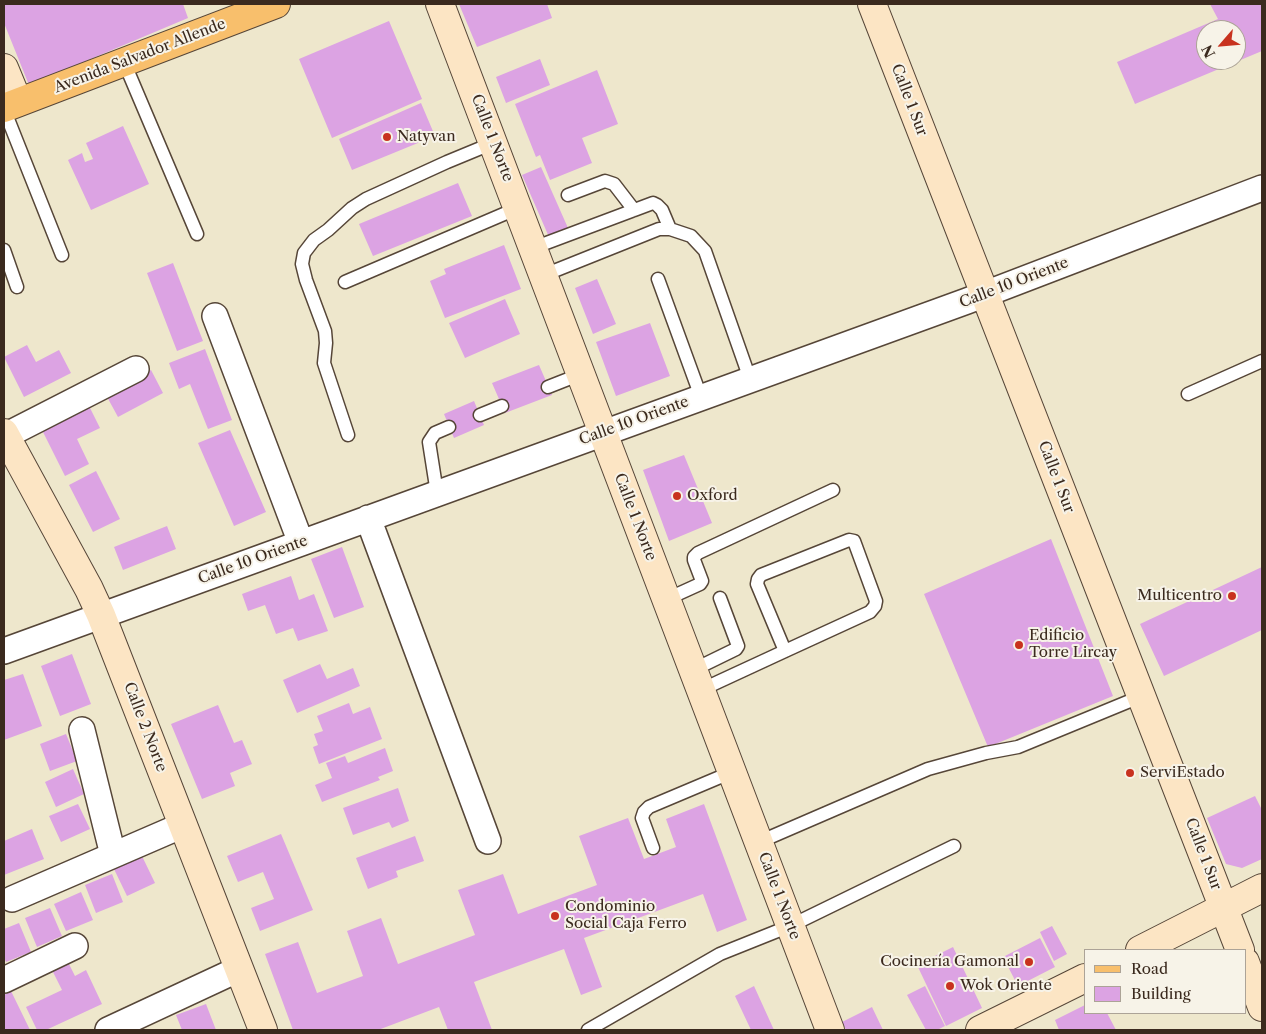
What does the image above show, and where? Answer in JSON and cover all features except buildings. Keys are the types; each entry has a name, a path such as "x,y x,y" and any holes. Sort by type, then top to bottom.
{"main road":[{"name":"Avenida Salvador Allende","path":"8,107 276,4"},
{"name":"Calle 1 Norte","path":"440,4 830,1030"},
{"name":"Calle 1 Sur","path":"872,4 1240,949"},
{"path":"4,68 8,107"},
{"name":"Calle 2 Norte","path":"4,435 102,615 262,1030"},
{"path":"1142,949 1262,888"},
{"path":"1246,965 1262,1007"},
{"path":"980,1030 1084,978"}],"street":[{"name":"Calle 10 Oriente","path":"4,651 984,294 1262,188"},
{"path":"215,316 301,543"},
{"path":"4,435 136,369"},
{"path":"368,518 488,841"},
{"path":"82,730 113,855"},
{"path":"12,900 183,825"},
{"path":"4,980 75,946"},
{"path":"108,1030 239,969"}],"lane":[{"path":"124,62 197,234"},
{"path":"8,107 62,255"},
{"path":"348,435 324,363 325,331 306,280 302,264 304,252 314,240 352,208 366,199 493,143"},
{"path":"568,195 605,181 614,184 634,210"},
{"path":"533,248 653,203 662,210 670,229"},
{"path":"344,282 518,208"},
{"path":"544,276 658,229 670,229 691,236 705,251 750,379"},
{"path":"4,250 17,287"},
{"path":"658,279 701,397"},
{"path":"1188,394 1262,361"},
{"path":"548,387 581,374"},
{"path":"480,415 502,406"},
{"path":"437,493 429,442 435,433 450,427"},
{"path":"667,599 700,584 702,581 694,560 698,553 833,490"},
{"path":"697,680 786,651 870,612 875,606 876,601 854,541 849,540 761,575 758,579 757,584 786,651"},
{"path":"697,680 738,646 720,598"},
{"path":"759,842 928,769 986,753 1018,747 1142,696"},
{"path":"653,848 642,818 644,812 649,807 732,772"},
{"path":"588,1030 720,954 790,926 954,846"}],"place":[{"name":"Natyvan","path":"387,137"},
{"name":"Oxford","path":"677,496"},
{"name":"Multicentro","path":"1232,596"},
{"name":"Edificio Torre Lircay","path":"1019,645"},
{"name":"ServiEstado","path":"1130,773"},
{"name":"Condominio Social Caja Ferro","path":"555,916"},
{"name":"Cocinería Gamonal","path":"1029,962"},
{"name":"Wok Oriente","path":"950,986"}]}
